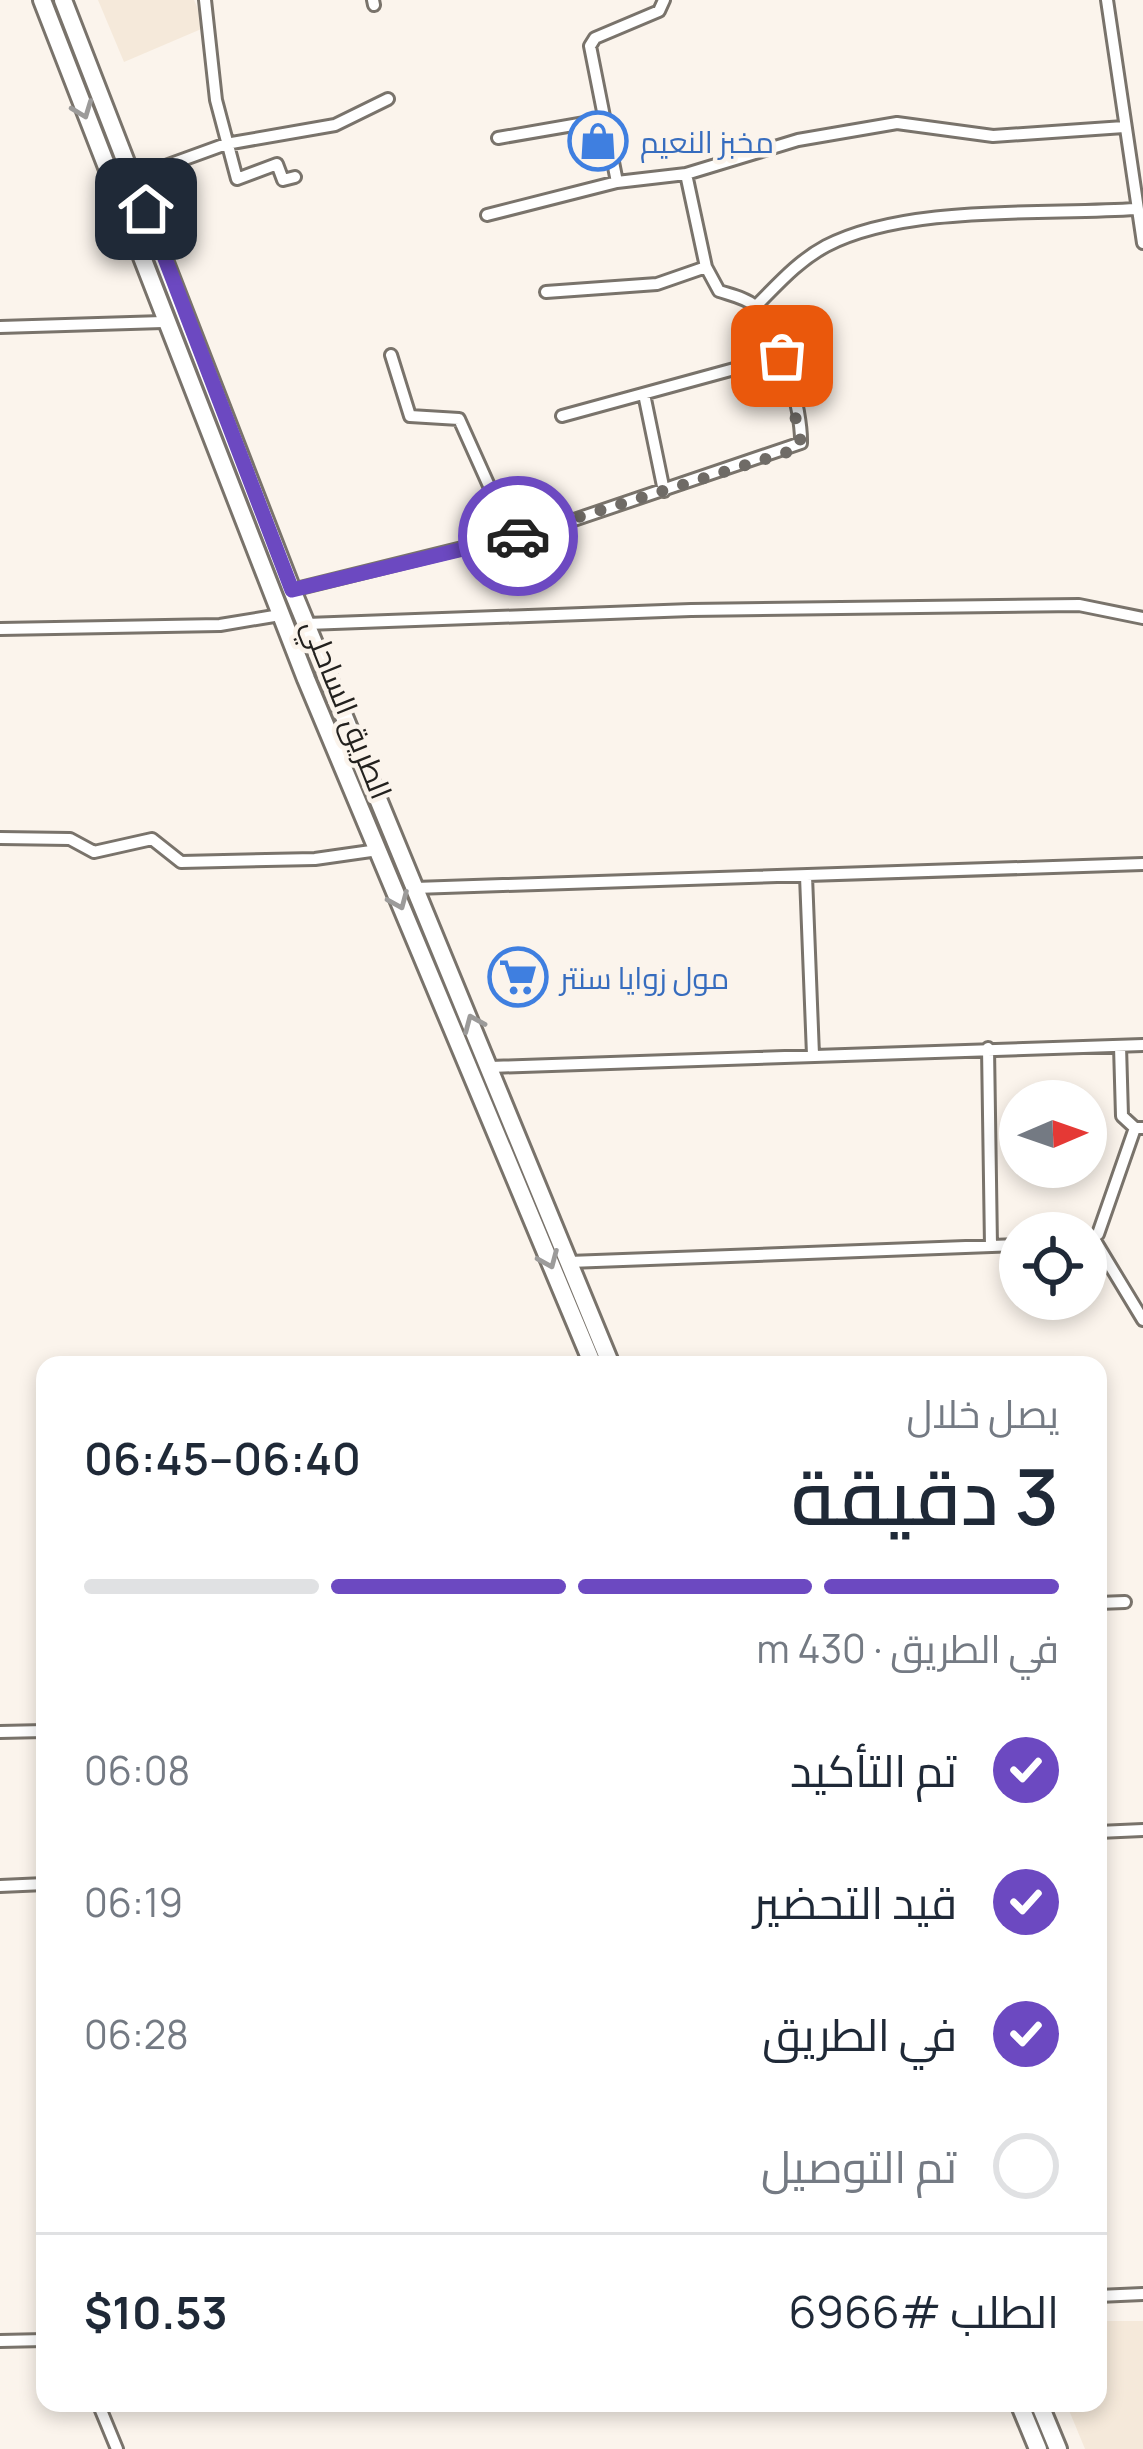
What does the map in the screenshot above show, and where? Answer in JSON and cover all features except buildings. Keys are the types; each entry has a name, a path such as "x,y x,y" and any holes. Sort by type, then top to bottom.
{"highway":[{"name":"الطريق الساحلي","path":"42,0 280,615 589,1356"},
{"name":"الطريق الساحلي","path":"64,0 292,590 607,1356"},
{"path":"1023,2412 1038,2449"},
{"path":"1043,2412 1058,2449"}],"street":[{"path":"205,0 214,86 237,179 277,164 283,180 295,177"},
{"path":"617,182 602,120 592,41 659,11 664,0"},
{"path":"1106,0 1143,243"},
{"path":"131,171 149,172 226,144 335,125 388,99"},
{"path":"498,138 602,120"},
{"path":"487,215 617,182 686,175 798,140 897,123 993,136 1124,127"},
{"path":"292,590 512,537 801,443 782,356 756,306 719,291 706,267 686,175"},
{"path":"756,306 792,269 854,235 946,219 1136,209"},
{"path":"546,292 657,284 706,267"},
{"path":"0,327 163,322"},
{"path":"392,355 410,416 459,419 512,537"},
{"path":"562,416 782,356"},
{"path":"644,394 664,491"},
{"path":"307,624 605,612 1079,605 1143,617"},
{"path":"0,629 220,625 280,615"},
{"path":"0,838 70,839 94,852 152,838 188,862 315,859 378,850"},
{"path":"415,889 1143,864"},
{"path":"806,876 813,1055"},
{"path":"491,1066 1143,1045"},
{"path":"1102,1212 1139,1128 1123,1116 1120,1046"},
{"path":"988,1048 991,1246"},
{"path":"569,1262 999,1246"},
{"path":"1107,1266 1143,1320"},
{"path":"1107,1603 1124,1602"},
{"path":"0,1732 36,1731"},
{"path":"1107,1832 1143,1830"},
{"path":"0,1886 36,1884"},
{"path":"1107,2296 1143,2294"},
{"path":"0,2342 36,2340"},
{"path":"102,2412 118,2449"}],"shaded area":[{"path":"98,0 194,0 206,27 124,62"},
{"path":"1107,2321 1143,2321 1143,2449 1085,2449 1070,2412 1107,2412"}],"way so far":[{"path":"518,536 791,451 801,443 801,430 782,356"}],"place":[{"name":"مخبز النعيم","path":"598,141"},
{"name":"مول زوايا سنتر","path":"518,977"}],"route":[{"path":"146,209 292,590 518,536"}]}
